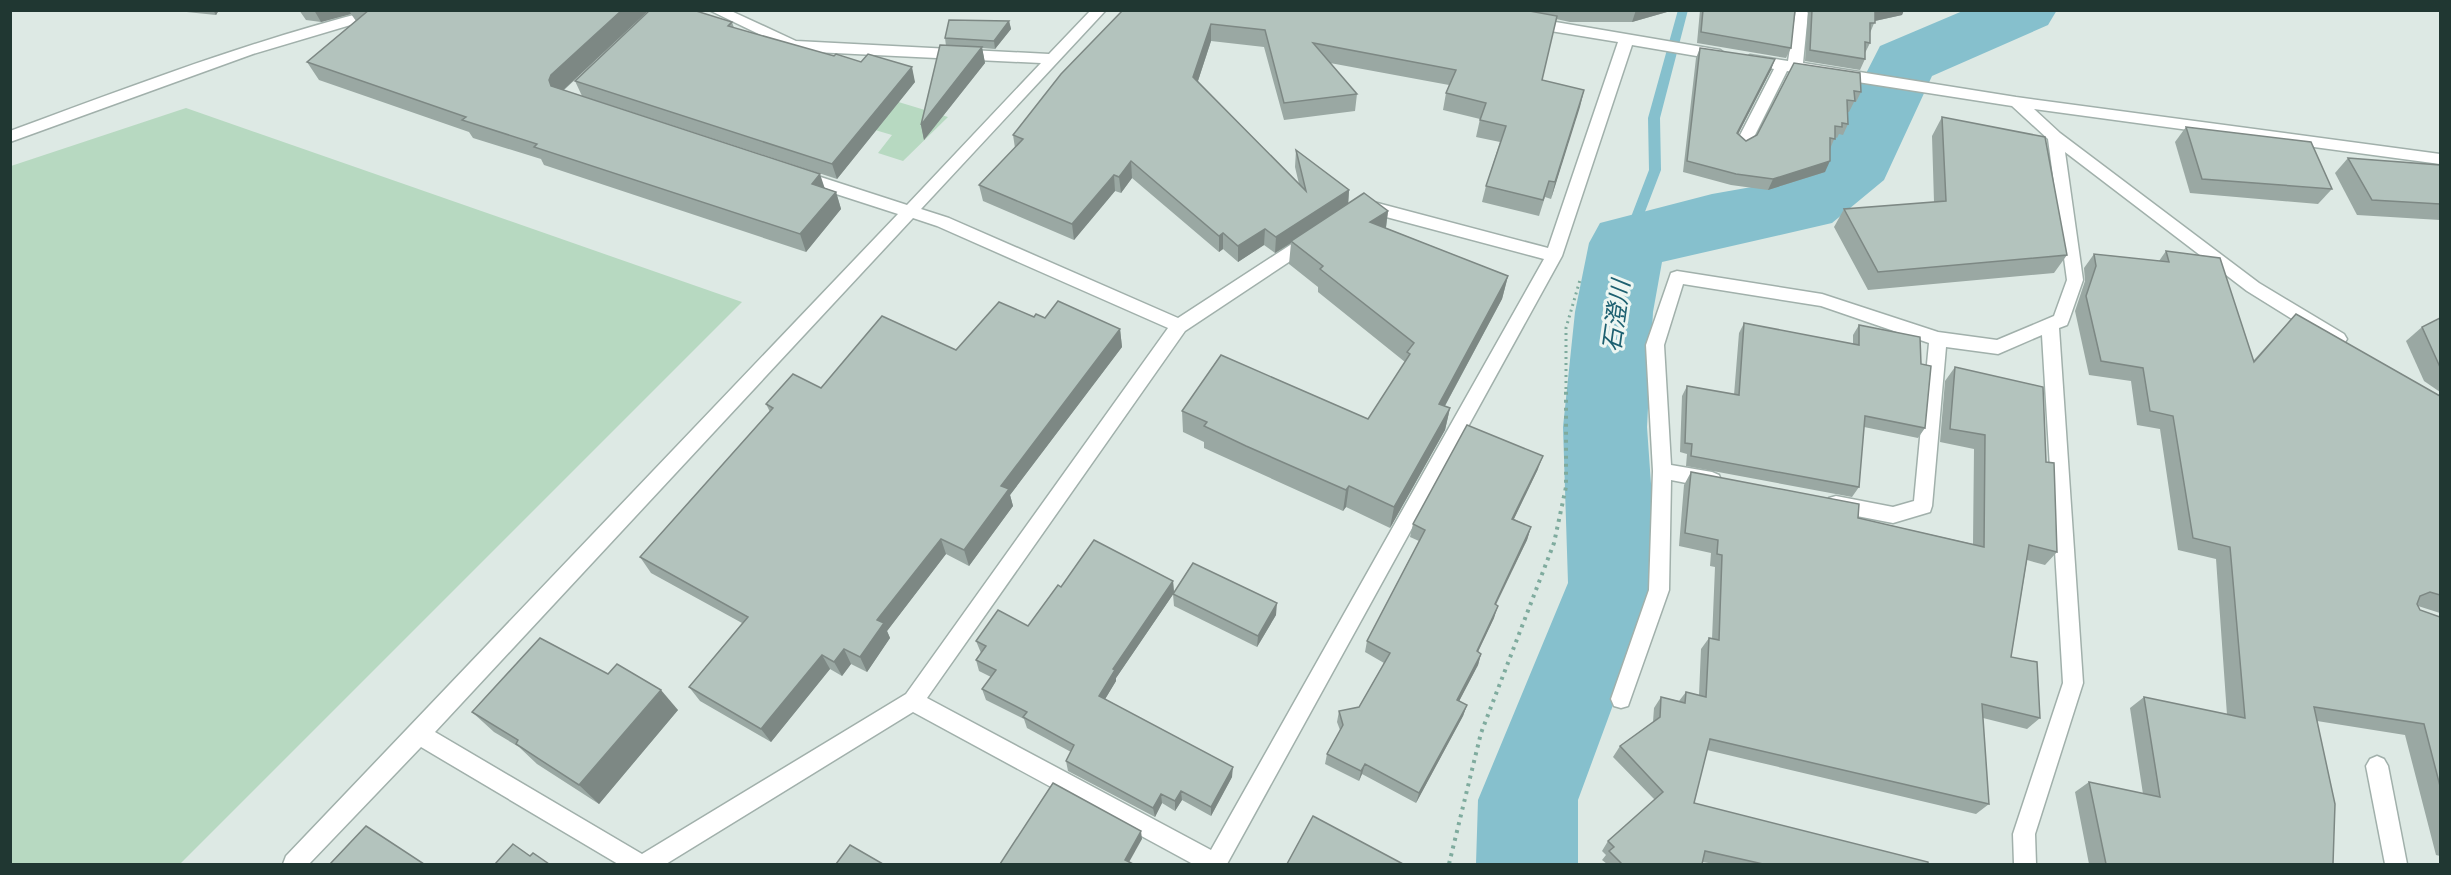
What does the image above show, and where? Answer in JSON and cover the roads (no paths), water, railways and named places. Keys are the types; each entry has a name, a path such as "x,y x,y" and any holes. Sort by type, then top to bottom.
{"street":[{"path":"343,22 360,10"},
{"path":"10,137 161,81 343,22 394,10"},
{"path":"716,10 794,46 1054,58"},
{"path":"294,864 420,734 1099,10"},
{"path":"1743,145 1789,66 1801,13"},
{"path":"1521,21 2016,102 2440,159"},
{"path":"913,701 1214,864 1554,256 1626,40"},
{"path":"2016,102 2055,136 2253,287 2352,347"},
{"path":"1621,699 1659,590 1662,471 1655,345 1677,277 1822,300 1938,339 1998,347 2061,320 2075,280 2055,136"},
{"path":"788,172 943,222 1179,327"},
{"path":"1354,212 1364,205 1554,256"},
{"path":"647,864 913,701 1179,327 1325,231"},
{"path":"2025,864 2024,834 2073,683 2050,325"},
{"path":"1823,502 1893,515 1923,506 1938,339"},
{"path":"1662,471 1731,484"},
{"path":"420,734 638,864"},
{"path":"2377,766 2396,864"}],"waterway":[{"path":"1627,243 1655,170 1654,118 1683,10"},
{"name":"石澄川","path":"1527,864 1528,800 1613,583 1605,427 1614,312 1627,243 1712,221 1806,204 1858,162 1904,62 2025,10"}]}
